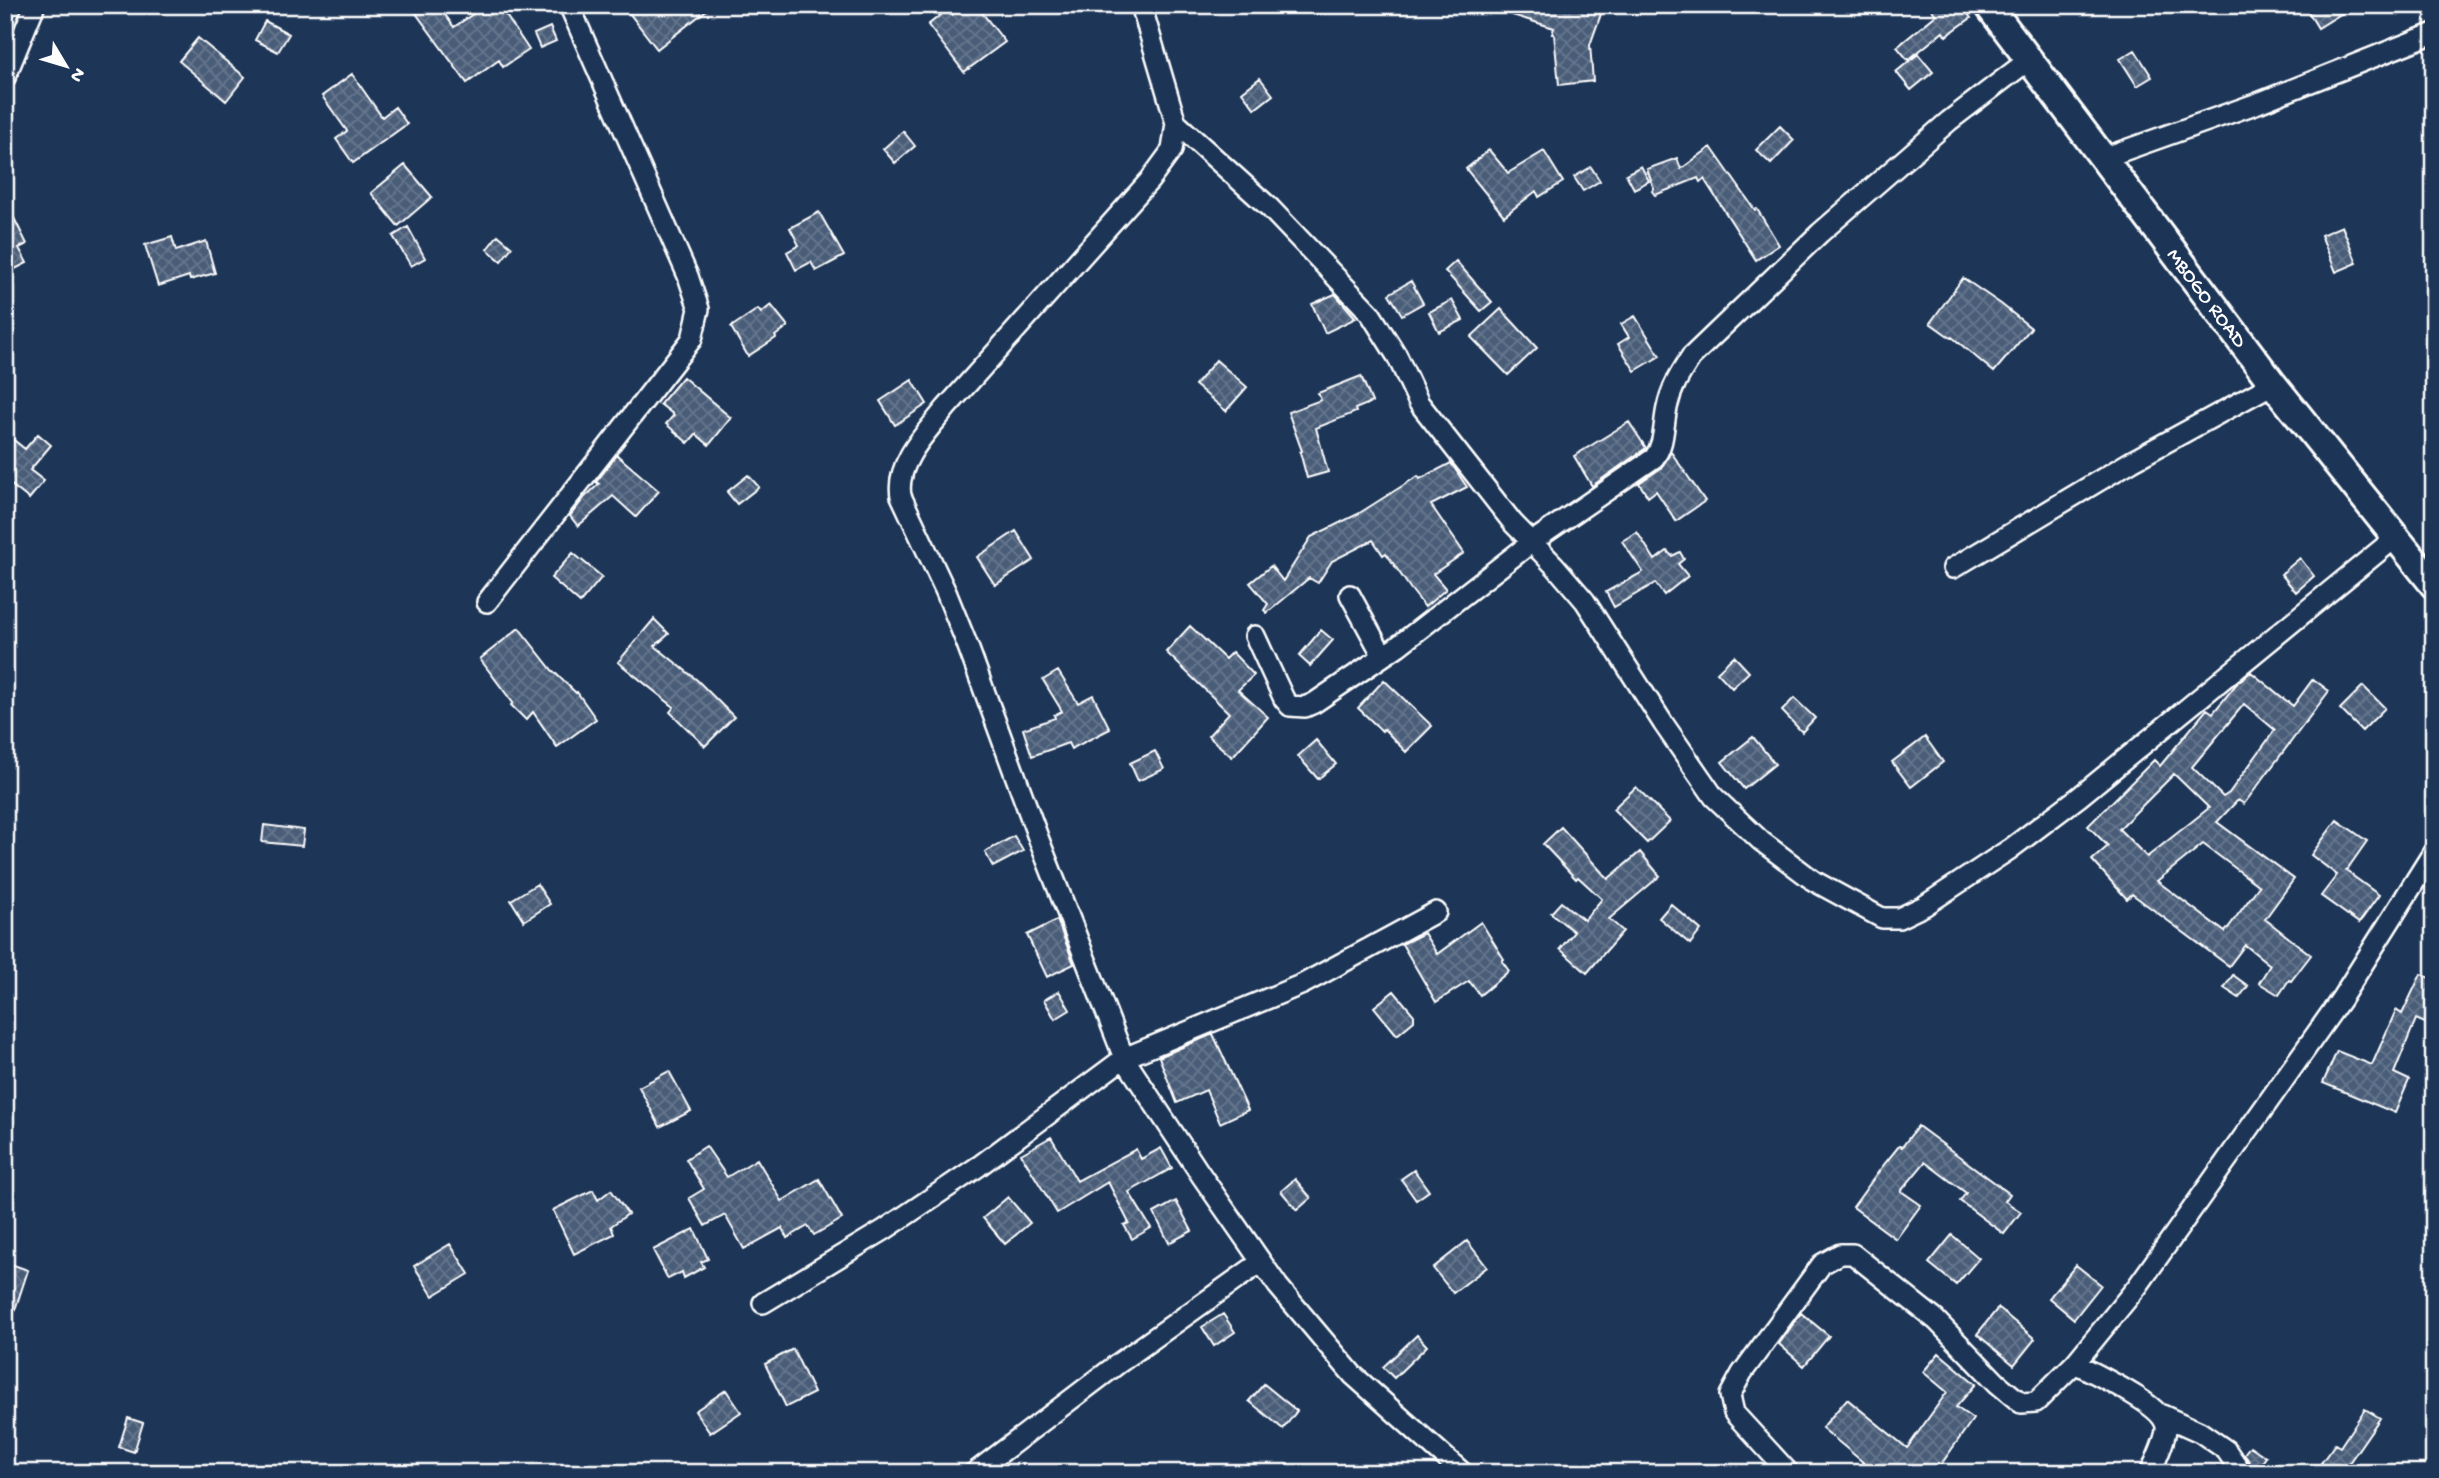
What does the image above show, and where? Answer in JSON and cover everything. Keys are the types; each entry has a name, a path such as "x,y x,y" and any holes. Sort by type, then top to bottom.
{"main road":[{"name":"MBOGO ROAD","path":"1988,5 2273,384 2434,585"}],"street":[{"path":"5,78 35,5"},
{"path":"487,602 692,339 699,309 688,276 569,5"},
{"path":"1141,5 1175,123 1172,150 1150,180 946,408 904,467 899,483 901,496 967,644 1039,840 1124,1058 1278,1286 1353,1375 1463,1473"},
{"path":"2103,158 2258,103 2434,33"},
{"path":"1255,636 1284,699 1290,706 1305,707 1314,703 1383,656 1532,542 1654,458 1660,450 1674,381 1691,357 1820,233 1949,121 2030,59"},
{"path":"1175,123 1270,208 1370,313 1397,356 1419,403 1513,523 1585,601 1714,797 1761,841 1814,881 1882,918 1899,918 1924,906 1999,857 2069,804 2395,538"},
{"path":"1953,568 2132,461 2273,384"},
{"path":"1350,595 1383,656"},
{"path":"1789,1473 1734,1413 1730,1395 1742,1373 1822,1264 1840,1254 1853,1254 1936,1320 1997,1383 2021,1403 2036,1402 2075,1363 2137,1287 2348,989 2434,851"},
{"path":"763,1303 937,1195 1124,1058 1303,984 1436,912"},
{"path":"974,1473 1119,1363 1261,1262"},
{"path":"2075,1363 2148,1404 2162,1415 2200,1432 2226,1450 2242,1473"},
{"path":"2150,1473 2167,1429 2162,1415"}],"building":[{"path":"410,5 438,5 454,27 486,5 499,5 529,50 503,67 499,60 467,83"},
{"path":"623,5 713,5 657,49"},
{"path":"964,5 976,5 1005,42 964,72 928,25 947,10 951,15"},
{"path":"1493,5 1576,5 1601,14 1590,45 1593,81 1559,85 1552,34 1554,28 1493,9"},
{"path":"1928,5 1961,5 1971,18 1946,36 1943,32 1908,60 1897,47 1936,15"},
{"path":"2304,5 2355,5 2318,28"},
{"path":"265,21 289,34 278,52 255,40"},
{"path":"550,27 556,41 540,48 534,34"},
{"path":"198,38 245,77 226,101 179,61"},
{"path":"2135,50 2152,77 2137,86 2120,59"},
{"path":"1918,54 1933,72 1911,90 1896,72"},
{"path":"352,74 382,117 395,107 407,124 353,163 336,139 347,131 322,96"},
{"path":"1260,78 1273,95 1255,109 1242,92"},
{"path":"1780,126 1794,140 1771,164 1756,150"},
{"path":"903,131 915,146 895,163 883,149"},
{"path":"1711,147 1755,210 1757,209 1779,245 1756,260 1704,179 1700,182 1698,178 1655,195 1652,191 1654,189 1647,169 1677,158 1681,169"},
{"path":"1489,150 1508,173 1544,151 1563,182 1539,197 1536,191 1504,216 1466,169"},
{"path":"405,165 432,197 398,226 371,193"},
{"path":"1641,166 1649,181 1634,189 1626,174"},
{"path":"1591,167 1600,181 1583,191 1574,177"},
{"path":"5,200 27,244 19,248 27,263 5,274"},
{"path":"819,212 844,256 816,271 811,262 796,270 787,252 799,245 790,228"},
{"path":"2342,226 2357,263 2336,272 2321,235"},
{"path":"408,227 425,258 411,266 393,236"},
{"path":"498,235 512,247 501,261 487,249"},
{"path":"172,237 176,251 206,241 215,273 190,280 189,276 158,286 145,245"},
{"path":"1456,261 1492,302 1481,311 1445,271"},
{"path":"1963,278 2031,328 1994,372 1952,337 1930,323"},
{"path":"1411,281 1423,303 1402,315 1389,294"},
{"path":"1335,294 1356,318 1325,333 1312,304"},
{"path":"1452,300 1463,320 1439,332 1429,312"},
{"path":"771,305 788,326 775,336 776,338 748,356 731,327 758,309 761,313"},
{"path":"1501,309 1537,348 1508,375 1471,337"},
{"path":"1635,316 1660,356 1635,371 1618,344 1629,337 1621,324"},
{"path":"1216,360 1247,387 1226,411 1195,385"},
{"path":"1361,376 1372,402 1355,409 1356,412 1316,428 1328,472 1307,478 1300,452 1302,451 1288,412 1321,400 1318,393"},
{"path":"683,377 731,418 709,445 696,434 688,443 666,424 674,415 660,404"},
{"path":"912,380 927,404 895,425 880,401"},
{"path":"1629,422 1646,448 1592,486 1574,456"},
{"path":"5,433 25,449 38,434 51,445 30,470 44,481 29,499 5,480"},
{"path":"1671,452 1705,501 1676,521 1656,491 1648,497 1639,483 1661,468"},
{"path":"617,455 659,491 636,517 613,496 578,526 570,516 599,484 596,482"},
{"path":"1451,463 1467,487 1431,505 1464,553 1433,574 1446,589 1425,607 1386,553 1383,555 1373,540 1332,561 1318,583 1309,578 1267,613 1264,610 1268,604 1250,583 1271,566 1283,581 1311,537 1358,514 1418,476 1420,479"},
{"path":"748,475 759,487 737,504 727,492"},
{"path":"1016,531 1034,560 995,585 977,557"},
{"path":"1637,532 1655,560 1667,551 1672,556 1680,552 1684,559 1678,564 1688,576 1664,595 1655,583 1614,607 1606,592 1643,572 1622,541"},
{"path":"573,553 602,577 580,603 551,578"},
{"path":"2300,558 2314,576 2296,592 2281,574"},
{"path":"654,619 669,634 655,646 697,680 734,717 705,746 670,712 674,707 618,662"},
{"path":"1190,626 1225,659 1232,652 1254,675 1238,690 1268,717 1232,757 1208,736 1229,713 1166,652"},
{"path":"519,628 552,670 577,692 596,719 557,747 533,712 526,720 511,705 513,703 480,659"},
{"path":"1321,630 1333,640 1310,666 1299,656"},
{"path":"1734,656 1749,672 1732,688 1717,672"},
{"path":"1058,671 1078,703 1093,695 1110,729 1071,749 1068,743 1032,756 1023,729 1055,718 1054,715 1062,711 1043,680"},
{"path":"2251,672 2293,706 2313,679 2329,691 2244,804 2238,800 2217,822 2294,879 2265,919 2311,955 2279,995 2259,983 2270,965 2245,945 2229,966 2132,894 2127,899 2092,860 2108,846 2088,826 2154,760 2160,766 2207,709 2213,713 2238,682","holes":["2244,704 2275,730 2229,793 2223,797 2192,767","2174,774 2209,808 2147,857 2119,829","2203,844 2259,886 2225,932 2157,881"]},
{"path":"1384,680 1432,726 1406,752 1358,708"},
{"path":"2363,686 2385,708 2362,731 2340,709"},
{"path":"1794,698 1815,718 1802,732 1782,711"},
{"path":"1753,737 1775,764 1744,789 1722,762"},
{"path":"1925,737 1943,762 1911,787 1892,762"},
{"path":"1316,740 1336,764 1318,779 1298,756"},
{"path":"1155,751 1164,769 1138,781 1130,763"},
{"path":"1636,787 1670,821 1647,843 1613,809"},
{"path":"2337,820 2367,841 2346,871 2379,895 2359,923 2321,896 2337,875 2311,855"},
{"path":"264,825 304,830 302,846 262,842"},
{"path":"1561,827 1608,879 1640,852 1660,876 1609,919 1623,931 1587,973 1560,949 1574,932 1551,913 1561,902 1584,920 1602,899 1578,877 1576,879 1543,844"},
{"path":"1014,836 1023,851 993,867 985,852"},
{"path":"537,884 550,904 524,921 511,900"},
{"path":"1671,904 1701,930 1690,944 1659,918"},
{"path":"1057,920 1074,964 1047,977 1027,935"},
{"path":"1481,922 1509,971 1480,995 1469,981 1436,1002 1402,944 1424,933 1437,954"},
{"path":"2421,974 2434,980 2434,1027 2416,1019 2394,1073 2409,1080 2395,1113 2323,1083 2337,1051 2372,1065 2396,1010 2402,1014"},
{"path":"2233,975 2248,986 2239,998 2224,988"},
{"path":"1059,991 1070,1010 1055,1019 1044,1000"},
{"path":"1394,991 1414,1015 1414,1021 1397,1035 1374,1007"},
{"path":"1213,1034 1248,1110 1220,1123 1206,1090 1177,1103 1159,1057"},
{"path":"669,1071 691,1111 660,1127 639,1087"},
{"path":"1918,1126 2010,1194 2005,1201 2021,1212 2004,1234 1960,1201 1966,1193 1925,1162 1901,1191 1921,1205 1896,1239 1853,1207 1882,1167"},
{"path":"1051,1137 1077,1181 1136,1149 1141,1159 1161,1148 1172,1168 1129,1192 1151,1228 1132,1239 1124,1225 1129,1223 1108,1182 1057,1213 1021,1154"},
{"path":"706,1146 727,1177 757,1159 782,1201 819,1179 842,1219 814,1235 808,1226 787,1238 782,1228 744,1249 725,1215 705,1226 689,1198 704,1189 686,1159"},
{"path":"1414,1170 1429,1191 1416,1200 1401,1179"},
{"path":"1295,1179 1311,1198 1297,1210 1281,1191"},
{"path":"593,1190 598,1200 611,1190 628,1214 611,1226 614,1234 574,1254 553,1210"},
{"path":"1008,1197 1030,1223 1005,1244 983,1218"},
{"path":"1176,1201 1192,1231 1169,1243 1154,1213"},
{"path":"694,1229 708,1259 701,1262 704,1267 684,1278 682,1272 668,1279 653,1250"},
{"path":"1952,1235 1979,1258 1956,1285 1929,1263"},
{"path":"1467,1241 1487,1267 1453,1293 1433,1268"},
{"path":"450,1244 469,1274 433,1296 414,1266"},
{"path":"5,1262 28,1270 8,1331 5,1331"},
{"path":"2076,1265 2101,1285 2074,1319 2049,1298"},
{"path":"1998,1308 2035,1339 2014,1365 1977,1334"},
{"path":"1801,1313 1829,1336 1804,1366 1779,1344"},
{"path":"1223,1314 1235,1332 1214,1346 1202,1327"},
{"path":"1417,1335 1427,1346 1394,1378 1383,1367"},
{"path":"793,1349 814,1393 786,1407 765,1364"},
{"path":"1939,1353 1976,1384 1956,1407 1973,1419 1935,1473 1876,1473 1822,1428 1847,1399 1907,1448 1947,1392 1923,1372"},
{"path":"1264,1384 1297,1411 1283,1429 1249,1401"},
{"path":"726,1390 741,1412 710,1433 695,1411"},
{"path":"2365,1409 2380,1418 2342,1473 2334,1473 2321,1463 2335,1444 2340,1447"},
{"path":"128,1418 143,1423 134,1452 119,1447"},
{"path":"2250,1446 2266,1457 2256,1471 2244,1454"}]}
